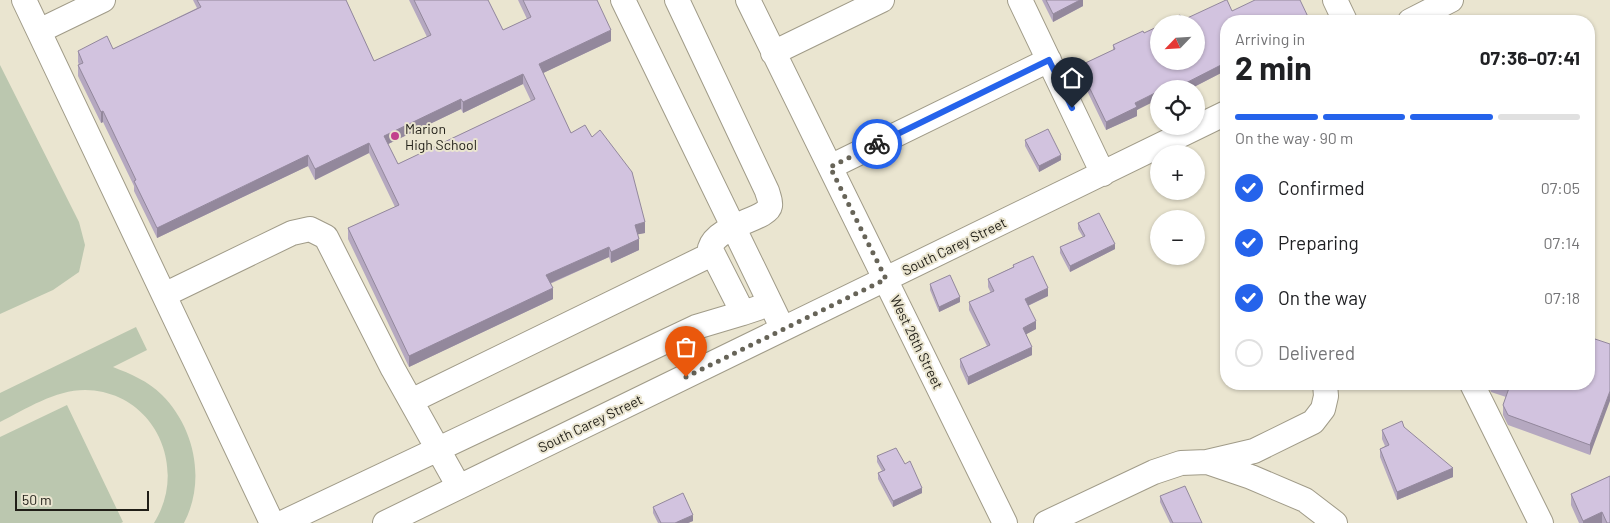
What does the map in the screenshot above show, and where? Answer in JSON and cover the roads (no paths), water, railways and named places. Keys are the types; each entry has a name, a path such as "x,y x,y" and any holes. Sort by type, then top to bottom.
{"street":[{"path":"24,0 272,523"},
{"path":"39,31 104,0"},
{"path":"623,0 783,329"},
{"path":"678,0 767,190 771,205 768,210 757,217 732,227 712,242 710,248 743,313"},
{"name":"West 26th Street","path":"748,0 1005,523"},
{"path":"774,53 882,0"},
{"path":"1020,0 1103,174"},
{"path":"1335,0 1342,15"},
{"path":"1424,15 1451,0"},
{"path":"830,167 1049,60"},
{"name":"South Carey Street","path":"385,523 1220,118"},
{"path":"164,295 292,233 310,229 326,237 393,369 459,487"},
{"path":"412,401 712,254"},
{"path":"282,523 696,327 770,304"},
{"path":"1046,523 1154,472 1181,463 1207,462 1254,451 1313,422 1323,409 1326,390"},
{"path":"1475,390 1541,523"},
{"path":"1207,462 1251,477 1305,500 1335,523"}],"place":[{"name":"Marion High School","path":"395,136"}]}
